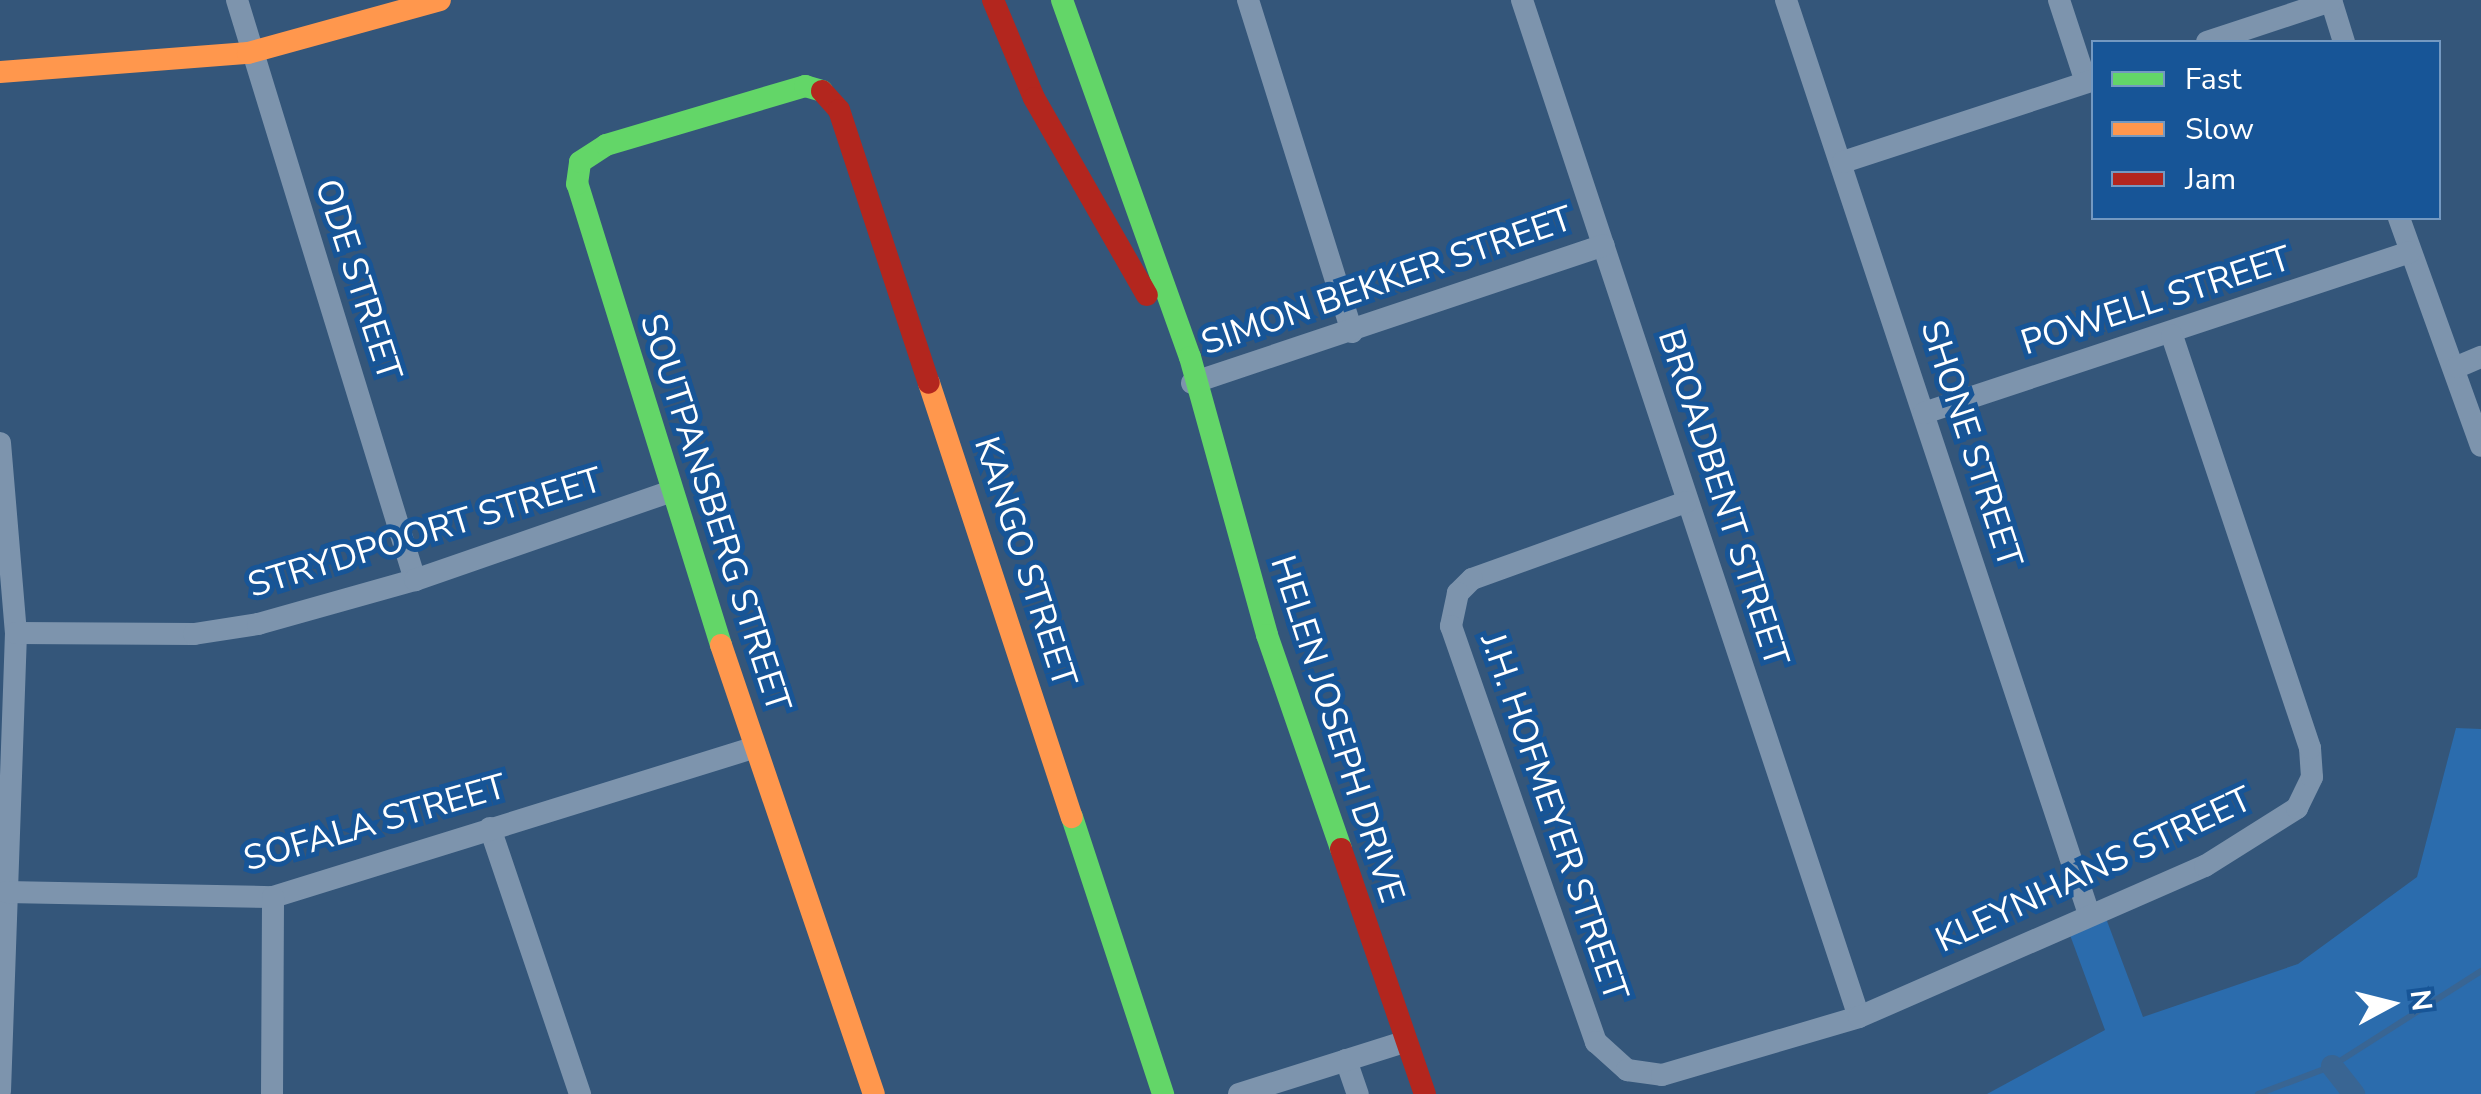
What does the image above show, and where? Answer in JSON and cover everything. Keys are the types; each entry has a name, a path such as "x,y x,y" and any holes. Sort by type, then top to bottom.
{"street":[{"name":"ODE STREET","path":"237,0 248,53 415,580"},
{"path":"0,72 248,53 440,0"},
{"name":"HELEN JOSEPH DRIVE","path":"993,0 1034,98 1136,268 1192,383 1266,635 1404,1042 1426,1094"},
{"name":"HELEN JOSEPH DRIVE","path":"1062,0 1190,357 1192,383"},
{"path":"1248,0 1352,332"},
{"name":"BROADBENT STREET","path":"1522,0 1860,1017"},
{"name":"SHONE STREET","path":"1786,0 1843,162 2088,911"},
{"path":"1843,162 2090,81 2060,0"},
{"path":"2213,40 2331,1 2343,40"},
{"name":"SOUTPANSBERG STREET","path":"789,88 606,145 580,162 580,208 754,748 874,1094"},
{"name":"KANGO STREET","path":"789,88 821,89 839,110 1163,1094"},
{"path":"2400,220 2457,367 2481,446"},
{"name":"SIMON BEKKER STREET","path":"1192,383 1604,245"},
{"name":"POWELL STREET","path":"1924,413 2172,335 2410,252"},
{"name":"KLEYNHANS STREET","path":"1614,1064 1642,1074 1692,1071 1860,1017 2088,911 2237,850 2296,808 2312,777 2310,748 2172,335"},
{"path":"2457,367 2481,357"},
{"path":"0,443 16,632 0,1091"},
{"name":"STRYDPOORT STREET","path":"16,632 194,634 415,580 672,491"},
{"name":"J.H. HOFMEYER STREET","path":"1614,1064 1596,1042 1566,969 1452,610 1472,579 1491,569 1686,502"},
{"name":"SOFALA STREET","path":"6,892 273,896 754,748"},
{"path":"490,828 580,1094"},
{"path":"272,1094 273,896"},
{"path":"1238,1094 1404,1042"},
{"path":"1346,1060 1358,1094"}],"shaded area":[{"path":"2456,728 2481,729 2481,1094 1987,1094 2105,1030 2070,935 2104,913 2143,1017 2298,964 2417,877"}],"waterway":[{"path":"2258,1094 2332,1066 2481,971"},
{"path":"2332,1066 2354,1094"}],"traffic: fast":[{"path":"1062,0 1190,357 1267,635 1341,849"},
{"path":"721,645 577,184 580,162 606,145 805,86 822,91"},
{"path":"1072,817 1163,1094"}],"traffic: slow":[{"path":"0,72 248,53 440,0"},
{"path":"929,383 1072,817"},
{"path":"721,645 874,1094"}],"traffic: jam":[{"path":"993,0 1034,98 1147,295"},
{"path":"822,91 839,110 929,383"},
{"path":"1341,849 1425,1094"}]}
